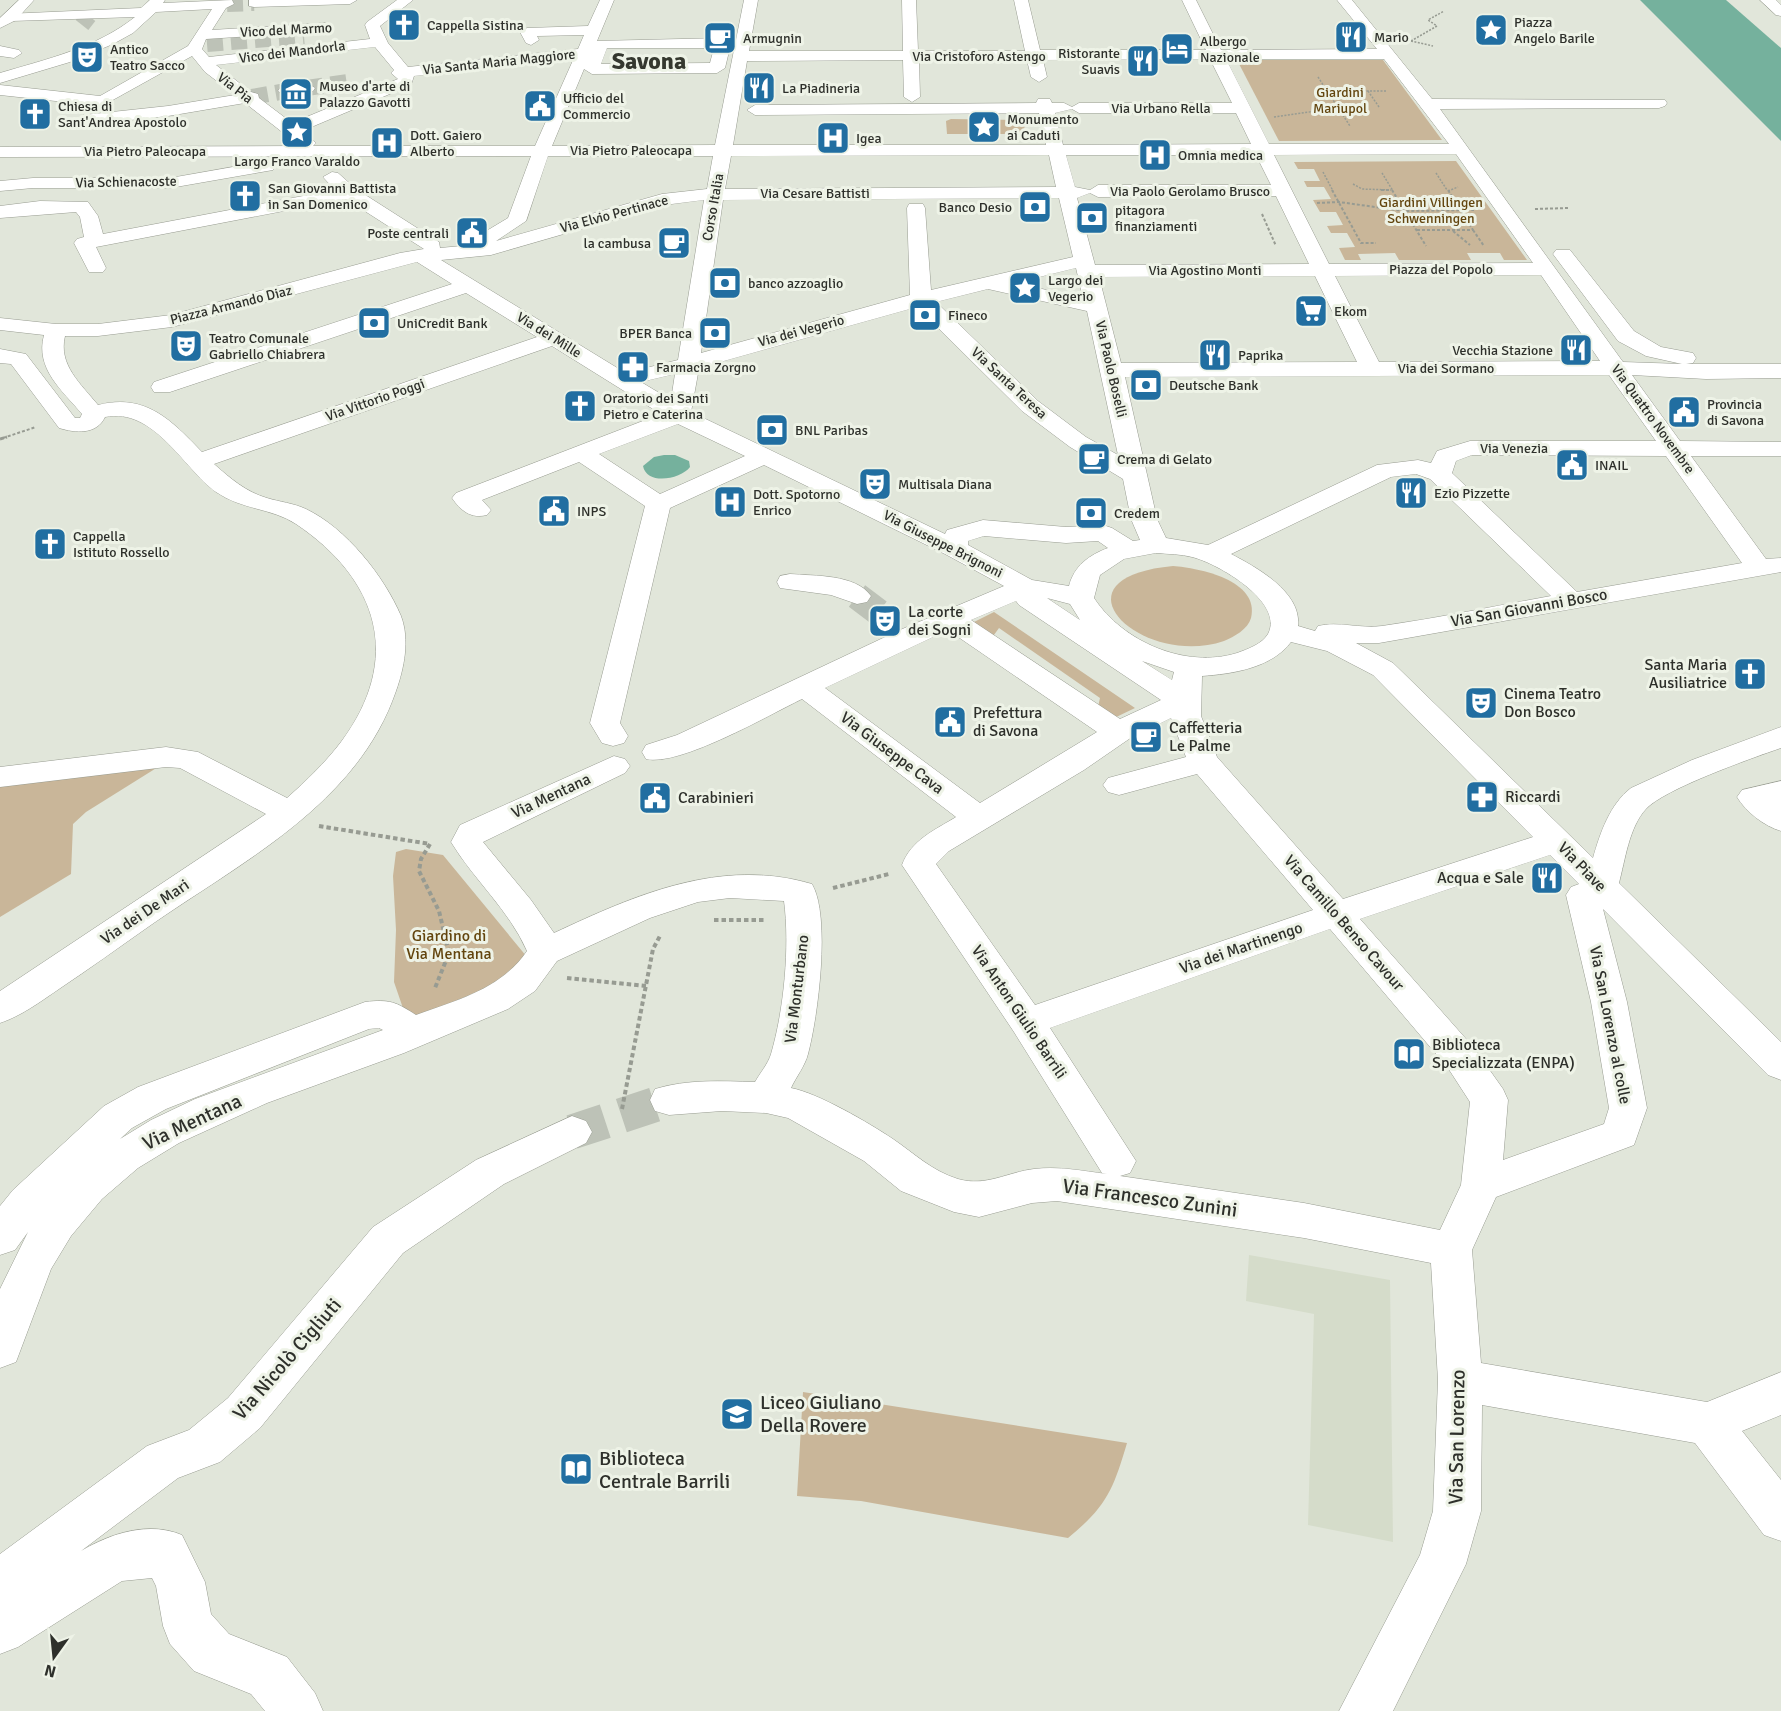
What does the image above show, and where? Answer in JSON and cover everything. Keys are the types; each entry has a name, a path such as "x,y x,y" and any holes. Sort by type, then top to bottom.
{"street":[{"path":"254,3 350,0"},
{"path":"287,128 401,86 407,80 366,25 406,0"},
{"path":"453,252 492,237 516,220 542,150 591,52 594,30 607,0"},
{"name":"Corso Italia","path":"679,415 715,194 751,0"},
{"path":"909,0 913,148 921,299"},
{"name":"Via Paolo Boselli","path":"1021,0 1035,56 1043,103 1056,148 1074,184 1086,265 1112,370 1144,519 1156,545"},
{"path":"1189,0 1371,369"},
{"path":"1344,0 1429,104 1548,269"},
{"path":"1767,0 1781,12"},
{"path":"14,12 225,3"},
{"path":"0,90 100,100 201,47 225,3"},
{"path":"14,12 83,21 153,6"},
{"path":"0,78 120,35 140,31 153,6"},
{"name":"Vico del Marmo","path":"201,47 340,26"},
{"path":"531,40 527,32 594,30"},
{"name":"Vico dei Mandorla","path":"201,47 379,42"},
{"path":"173,43 201,47"},
{"name":"Via Santa Maria Maggiore","path":"402,73 591,52 601,44 723,43 717,68 592,69 591,52"},
{"name":"Via Pia","path":"201,47 249,98 287,128"},
{"path":"1216,55 1390,54"},
{"name":"Via Cristoforo Astengo","path":"741,56 1216,55"},
{"path":"286,91 307,88"},
{"path":"84,120 180,110 249,98"},
{"name":"Via Urbano Rella","path":"754,110 912,103 1043,103 1072,108 1242,108"},
{"path":"1429,104 1659,103"},
{"path":"287,128 307,142 303,151"},
{"path":"1262,148 1462,149"},
{"name":"Via Pietro Paleocapa","path":"0,152 303,151 328,154 542,150 1262,148"},
{"name":"Via Schienacoste","path":"0,186 33,183 170,183 328,154"},
{"name":"Via dei Mille","path":"328,154 321,162 325,170 418,253 679,415"},
{"path":"1477,170 1496,180 1524,204"},
{"path":"961,172 972,179 1074,184"},
{"name":"Via Cesare Battisti","path":"715,194 916,201 1074,184"},
{"name":"Via Paolo Gerolamo Brusco","path":"1074,184 1283,190"},
{"path":"89,242 349,193"},
{"name":"Via Elvio Pertinace","path":"549,232 662,200 715,194"},
{"path":"0,212 40,207 84,207 89,242 96,268"},
{"path":"549,232 570,243 569,247"},
{"name":"Piazza Armando Diaz","path":"0,324 56,330 136,327 172,321 418,253 500,247 549,232"},
{"name":"Via Quattro Novembre","path":"1549,236 1626,336 1636,345 1658,353 1708,359 1781,359"},
{"name":"Via Agostino Monti","path":"1086,265 1322,270"},
{"name":"Via dei Vegerio","path":"614,374 636,377 921,299 989,283 1086,265"},
{"name":"Piazza del Popolo","path":"1322,270 1548,269"},
{"name":"Via Quattro Novembre","path":"1548,269 1615,368 1674,448 1770,566"},
{"path":"162,387 467,283"},
{"name":"Via dei Vegerio","path":"989,283 1096,307"},
{"name":"Via Santa Teresa","path":"921,299 1030,406 1078,442 1136,476"},
{"path":"0,356 18,359 67,423 81,425 94,418 93,412 56,368 51,349 56,330"},
{"name":"Via Vittorio Poggi","path":"196,462 554,338"},
{"name":"Via dei Sormano","path":"1112,370 1615,368 1706,372 1781,371"},
{"name":"Via dei De Mari","path":"0,1009 217,864 327,780 350,754 372,718 384,688 390,660 390,624 369,579 342,551 302,517 240,499 143,413 127,408 93,412"},
{"path":"478,510 465,498 679,415"},
{"name":"Via Giuseppe Brignoni","path":"679,415 954,548 1025,587"},
{"name":"Via Venezia","path":"1439,474 1446,456 1470,448 1781,449"},
{"path":"580,453 658,504"},
{"path":"658,504 763,457"},
{"path":"1209,554 1386,470 1418,467 1439,474 1571,601"},
{"path":"658,504 605,723 614,751 635,732 646,734 658,745 657,752 688,742 805,687 900,628 951,619 1025,587 1080,598 1095,621 1137,649 1189,667 1246,659 1264,652 1276,642 1282,620 1257,581 1209,554 1184,547 1156,545 1128,549 1101,561 1084,578 1080,598"},
{"path":"954,548 956,536 983,528 1066,535 1103,533 1128,549"},
{"name":"Via San Giovanni Bosco","path":"1282,620 1342,635 1379,635 1770,566"},
{"path":"790,582 836,587 857,596"},
{"path":"1025,587 1029,599 1183,701"},
{"path":"951,619 1118,732"},
{"name":"Via Piave","path":"1282,620 1383,669 1781,1065"},
{"path":"1379,635 1376,650 1383,669"},
{"name":"Via Camillo Benso Cavour","path":"1189,667 1183,701 1189,734 1204,762 1461,1058 1490,1100 1481,1185"},
{"name":"Via Giuseppe Cava","path":"805,687 980,819"},
{"path":"919,866 922,856 937,843 1073,764 1118,732 1183,701"},
{"path":"1601,888 1613,845 1635,800 1742,749 1781,737"},
{"name":"Via Mentana","path":"471,833 614,751"},
{"path":"0,777 166,757 187,759 288,812"},
{"path":"1119,785 1204,762"},
{"path":"1781,791 1753,797 1781,820"},
{"path":"471,833 467,842 478,861 536,928 537,963"},
{"name":"Via dei Martinengo","path":"1028,1022 1336,914 1557,842"},
{"name":"Via Anton Giulio Barrili","path":"919,866 1028,1022 1116,1161"},
{"name":"Via Monturbano","path":"537,963 638,908 688,891 743,884 774,886 800,892 805,929 801,984 789,1056 766,1098"},
{"name":"Via San Lorenzo al colle","path":"1481,1185 1620,1134 1629,1108 1609,1002 1583,894 1601,888"},
{"name":"Via Mentana","path":"0,1348 25,1281 55,1224 96,1177 154,1135 209,1111 391,1042 411,1030 504,994 537,963"},
{"name":"Via Mentana","path":"0,1237 27,1202 110,1125 152,1098 365,1016 385,1013 411,1030"},
{"path":"669,1101 722,1096 766,1098"},
{"name":"Via Francesco Zunini","path":"766,1098 797,1104 878,1150 915,1179 954,1195 979,1200 1032,1186 1057,1184 1274,1216 1451,1250"},
{"name":"Via Nicolò Cigliuti","path":"0,1585 44,1549 163,1462 204,1447 244,1413 388,1240 490,1172 572,1132"},
{"name":"Via San Lorenzo","path":"1365,1711 1442,1564 1457,1511 1460,1380 1451,1250 1481,1185"},
{"path":"1460,1380 1708,1424 1781,1393"},
{"path":"1708,1424 1781,1518"},
{"path":"0,1629 115,1558 165,1552 180,1582 188,1626 212,1653 242,1662 269,1675 297,1711"}],"path":[{"path":"1433,46 1411,41 1437,26 1428,20 1444,11"},
{"path":"1316,73 1354,132"},
{"path":"1328,91 1396,91"},
{"path":"1368,91 1379,107"},
{"path":"1267,117 1338,108"},
{"path":"1333,169 1321,169 1361,243 1382,243"},
{"path":"1390,169 1380,169 1439,269"},
{"path":"1433,169 1447,190"},
{"path":"1353,184 1362,189 1392,190"},
{"path":"1440,210 1433,199 1453,199"},
{"path":"1339,202 1404,210 1461,210 1486,250"},
{"path":"1259,208 1277,248"},
{"path":"1417,230 1473,230"},
{"path":"1452,230 1470,245"},
{"path":"1414,243 1424,243"},
{"path":"0,439 63,418"},
{"path":"288,812 314,825 430,844 471,833"},
{"path":"411,1030 437,984 449,953 439,911 419,871 421,859 430,844"},
{"path":"837,888 919,866"},
{"path":"703,920 773,921 805,929"},
{"path":"622,1109 653,949 665,927"},
{"path":"537,963 646,987"}],"shaded area":[{"path":"1640,0 1726,0 1781,48 1781,141"},
{"path":"675,455 689,461 690,467 679,475 665,478 657,478 646,472 643,466 654,457"},
{"path":"1249,1255 1390,1280 1393,1542 1308,1525 1314,1314 1246,1301"}],"green space":[{"name":"Giardini Mariupol","path":"1237,60 1383,60 1442,140 1279,141"},
{"path":"951,119 1019,120 1024,122 1025,134 947,134 946,121"},
{"name":"Giardini Villingen Schwenningen","path":"1456,161 1527,260 1504,260 1500,253 1467,253 1471,260 1399,260 1395,253 1358,254 1361,260 1345,260 1339,248 1355,247 1347,233 1331,233 1327,226 1343,225 1336,212 1320,212 1313,200 1331,199 1324,187 1307,187 1304,181 1320,181 1314,169 1298,169 1294,162"},
{"path":"1173,566 1211,573 1237,585 1246,594 1251,605 1251,618 1247,626 1224,641 1193,646 1163,643 1138,633 1120,618 1111,602 1115,587 1135,574"},
{"path":"994,612 1135,708 1110,720 1097,711 1100,698 999,628 991,639 970,624"},
{"path":"166,762 86,812 73,824 71,874 0,917 0,783"},
{"name":"Giardino di Via Mentana","path":"406,849 443,855 527,957 516,976 414,1018 405,1014 394,982 396,930 393,876 396,852"},
{"path":"803,1392 1127,1443 1107,1496 1092,1516 1068,1538 861,1501 797,1496"}],"tunnel":[{"path":"227,4 254,3"},
{"path":"82,25 89,16"},
{"path":"207,44 304,36"},
{"path":"307,88 348,82"},
{"path":"252,97 286,91"},
{"path":"857,596 890,621"},
{"path":"572,1132 669,1100"}],"place":[{"name":"Cappella Sistina","path":"404,25"},
{"name":"Piazza Angelo Barile","path":"1491,30"},
{"name":"Mario","path":"1351,37"},
{"name":"Armugnin","path":"720,38"},
{"name":"Albergo Nazionale","path":"1177,49"},
{"name":"Antico Teatro Sacco","path":"87,57"},
{"name":"Ristorante Suavis","path":"1143,61"},
{"name":"La Piadineria","path":"759,88"},
{"name":"Museo d'arte di Palazzo Gavotti","path":"296,94"},
{"name":"Ufficio del Commercio","path":"540,106"},
{"name":"Chiesa di Sant'Andrea Apostolo","path":"35,114"},
{"name":"Monumento ai Caduti","path":"984,127"},
{"name":"Largo Franco Varaldo","path":"297,132"},
{"name":"Igea","path":"833,138"},
{"name":"Dott. Gaiero Alberto","path":"387,143"},
{"name":"Omnia medica","path":"1155,155"},
{"name":"San Giovanni Battista in San Domenico","path":"245,196"},
{"name":"Banco Desio","path":"1035,207"},
{"name":"pitagora finanziamenti","path":"1092,218"},
{"name":"Poste centrali","path":"472,233"},
{"name":"la cambusa","path":"674,243"},
{"name":"banco azzoaglio","path":"725,283"},
{"name":"Largo dei Vegerio","path":"1025,288"},
{"name":"Ekom","path":"1311,311"},
{"name":"Fineco","path":"925,315"},
{"name":"UniCredit Bank","path":"374,323"},
{"name":"BPER Banca","path":"715,333"},
{"name":"Teatro Comunale Gabriello Chiabrera","path":"186,346"},
{"name":"Vecchia Stazione","path":"1576,350"},
{"name":"Paprika","path":"1215,355"},
{"name":"Farmacia Zorgno","path":"633,367"},
{"name":"Deutsche Bank","path":"1146,385"},
{"name":"Oratorio dei Santi Pietro e Caterina","path":"580,406"},
{"name":"Provincia di Savona","path":"1684,412"},
{"name":"BNL Paribas","path":"772,430"},
{"name":"Crema di Gelato","path":"1094,459"},
{"name":"INAIL","path":"1572,465"},
{"name":"Multisala Diana","path":"875,484"},
{"name":"Ezio Pizzette","path":"1411,493"},
{"name":"Dott. Spotorno Enrico","path":"730,502"},
{"name":"INPS","path":"554,511"},
{"name":"Credem","path":"1091,513"},
{"name":"Cappella Istituto Rossello","path":"50,544"},
{"name":"La corte dei Sogni","path":"885,621"},
{"name":"Santa Maria Ausiliatrice","path":"1750,674"},
{"name":"Cinema Teatro Don Bosco","path":"1481,703"},
{"name":"Prefettura di Savona","path":"950,722"},
{"name":"Caffetteria Le Palme","path":"1146,737"},
{"name":"Riccardi","path":"1482,797"},
{"name":"Carabinieri","path":"655,798"},
{"name":"Acqua e Sale","path":"1547,878"},
{"name":"Biblioteca Specializzata (ENPA)","path":"1409,1054"},
{"name":"Liceo Giuliano Della Rovere","path":"737,1414"},
{"name":"Biblioteca Centrale Barrili","path":"576,1469"}],"district":[{"name":"Savona","path":"649,61"}]}
